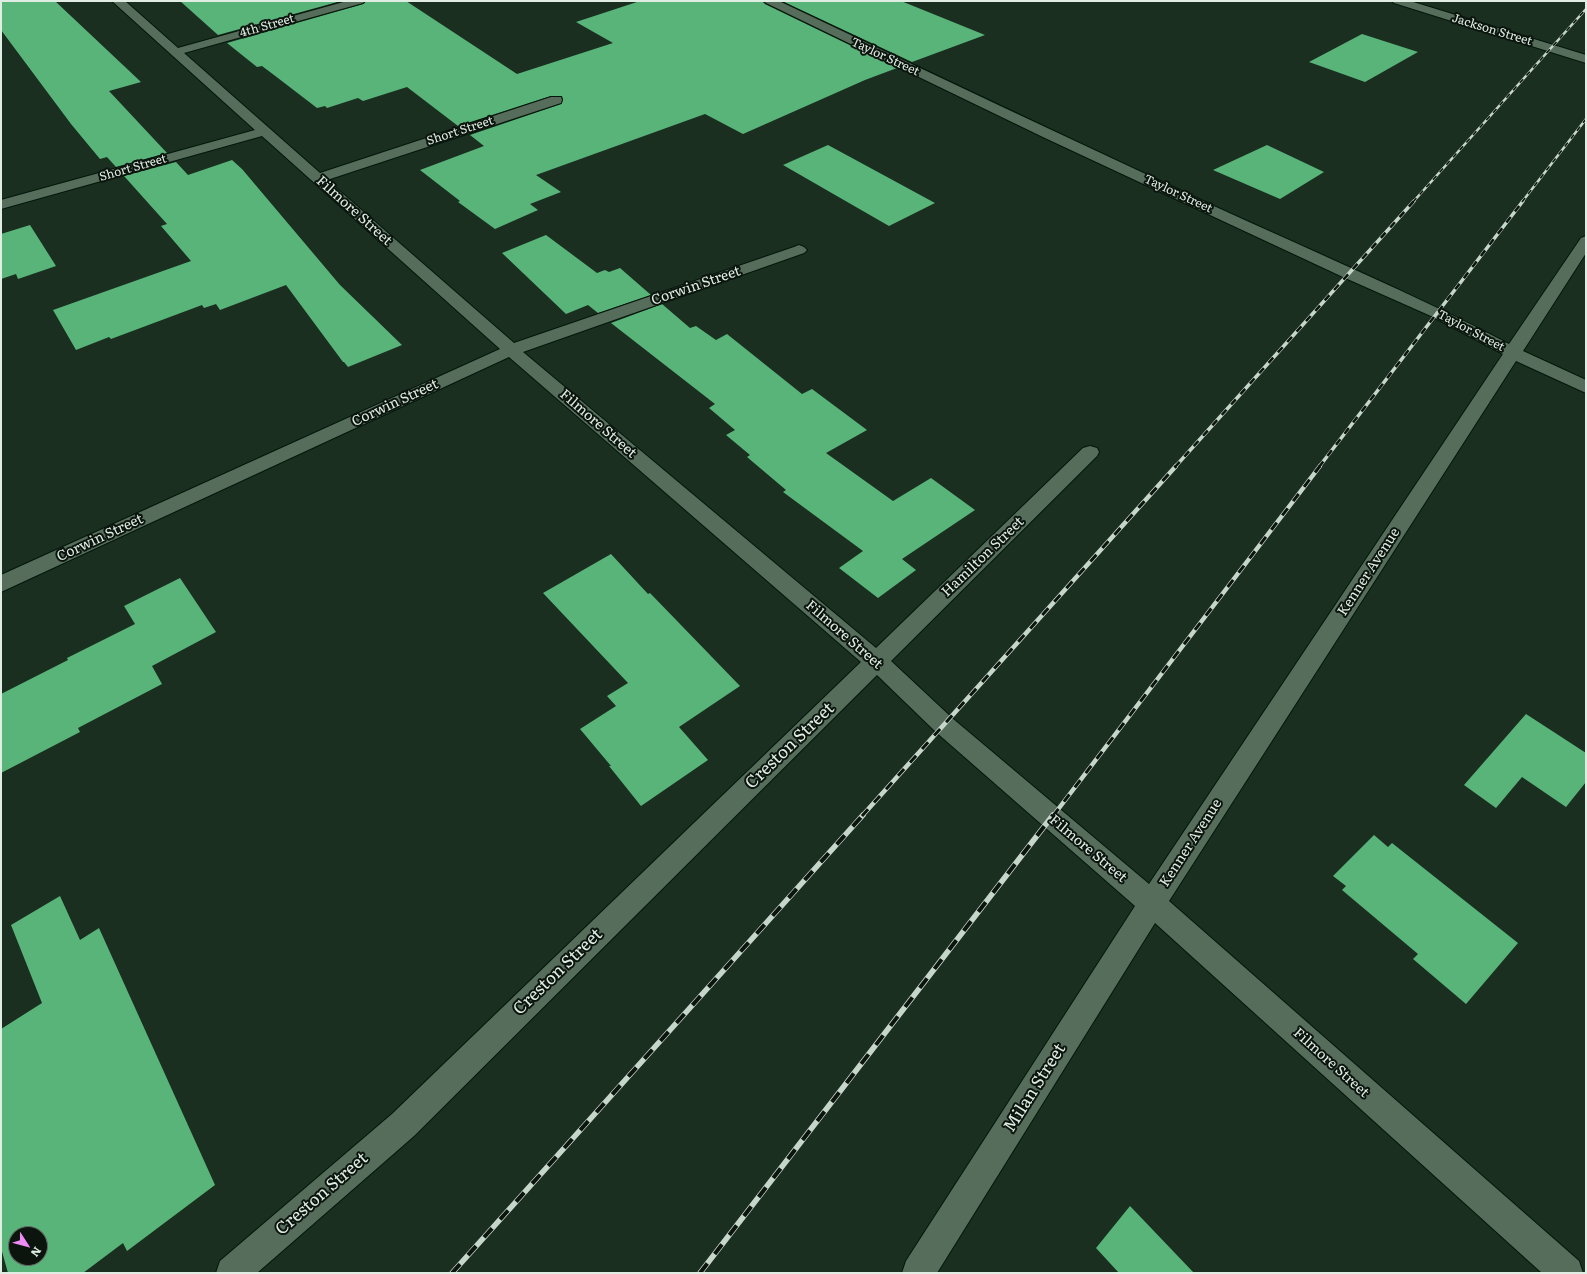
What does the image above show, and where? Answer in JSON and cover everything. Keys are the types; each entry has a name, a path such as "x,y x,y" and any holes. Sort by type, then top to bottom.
{"street":[{"name":"Filmore Street","path":"118,1 511,350 876,662 944,725 1152,903 1567,1273"},
{"name":"4th Street","path":"176,52 359,1"},
{"name":"Taylor Street","path":"770,1 1050,135 1349,274 1438,313 1513,353 1586,387"},
{"name":"Jackson Street","path":"1398,1 1586,59"},
{"name":"Short Street","path":"318,178 556,100"},
{"name":"Short Street","path":"1,205 265,131"},
{"name":"Kenner Avenue","path":"1152,903 1586,241"},
{"name":"Corwin Street","path":"1,584 511,350 799,250"},
{"name":"Hamilton Street","path":"876,662 1090,452"},
{"name":"Creston Street","path":"232,1273 403,1125 876,662"},
{"name":"Milan Street","path":"918,1273 1152,903"}],"building":[{"path":"1,1 55,1 141,82 109,91 167,153 116,167 107,157 100,159 71,124 1,30"},
{"path":"180,1 341,1 218,35"},
{"path":"366,1 406,1 517,74 613,43 576,22 640,1 762,1 765,4 897,68 865,80 743,134 705,114 536,175 561,192 530,204 538,210 495,229 458,202 460,201 420,170 484,146 470,135 561,104 563,100 562,96 551,96 458,126 407,87 363,101 358,98 327,108 325,106 317,108 262,66 257,67 227,43 363,4"},
{"path":"782,1 901,1 985,35 912,62"},
{"path":"1362,34 1418,52 1365,82 1309,62"},
{"path":"828,145 935,203 889,226 783,165"},
{"path":"1267,145 1324,172 1280,199 1213,170"},
{"path":"232,160 242,169 340,285 402,345 348,367 286,285 220,310 216,304 204,308 202,305 111,339 109,337 76,350 53,310 191,261 161,226 167,224 124,176 176,162 188,175"},
{"path":"30,225 56,266 18,279 16,274 1,279 1,234"},
{"path":"546,235 597,273 605,270 609,272 620,268 651,295 598,313 588,305 566,314 502,253"},
{"path":"662,304 690,328 696,326 716,340 727,334 802,394 812,389 867,430 826,453 893,501 931,478 975,510 902,559 916,570 878,598 839,568 863,551 783,492 786,490 747,457 750,455 726,435 735,430 709,408 715,404 611,323"},
{"path":"611,554 648,594 650,593 740,686 679,727 708,760 641,806 609,766 611,766 580,729 616,706 607,696 628,683 543,593"},
{"path":"180,578 216,632 152,666 162,684 78,728 80,732 1,773 1,694 68,660 67,658 135,624 124,606"},
{"path":"1526,714 1586,753 1586,782 1566,807 1522,777 1496,808 1464,785"},
{"path":"1374,835 1388,847 1392,843 1518,943 1466,1004 1413,959 1418,954 1342,890 1346,886 1333,876"},
{"path":"60,896 80,940 99,928 215,1185 127,1251 123,1243 83,1273 8,1273 1,1248 1,1029 42,1003 11,925"},
{"path":"1130,1206 1194,1273 1119,1273 1096,1248"}],"railway":[{"path":"1413,202 1586,9"},
{"path":"1522,202 1586,119"},
{"path":"1175,467 1414,201"},
{"path":"1319,467 1523,201"},
{"path":"862,816 1176,466"},
{"path":"1053,816 1320,466"},
{"path":"452,1273 863,815"},
{"path":"700,1273 1053,815"}]}
